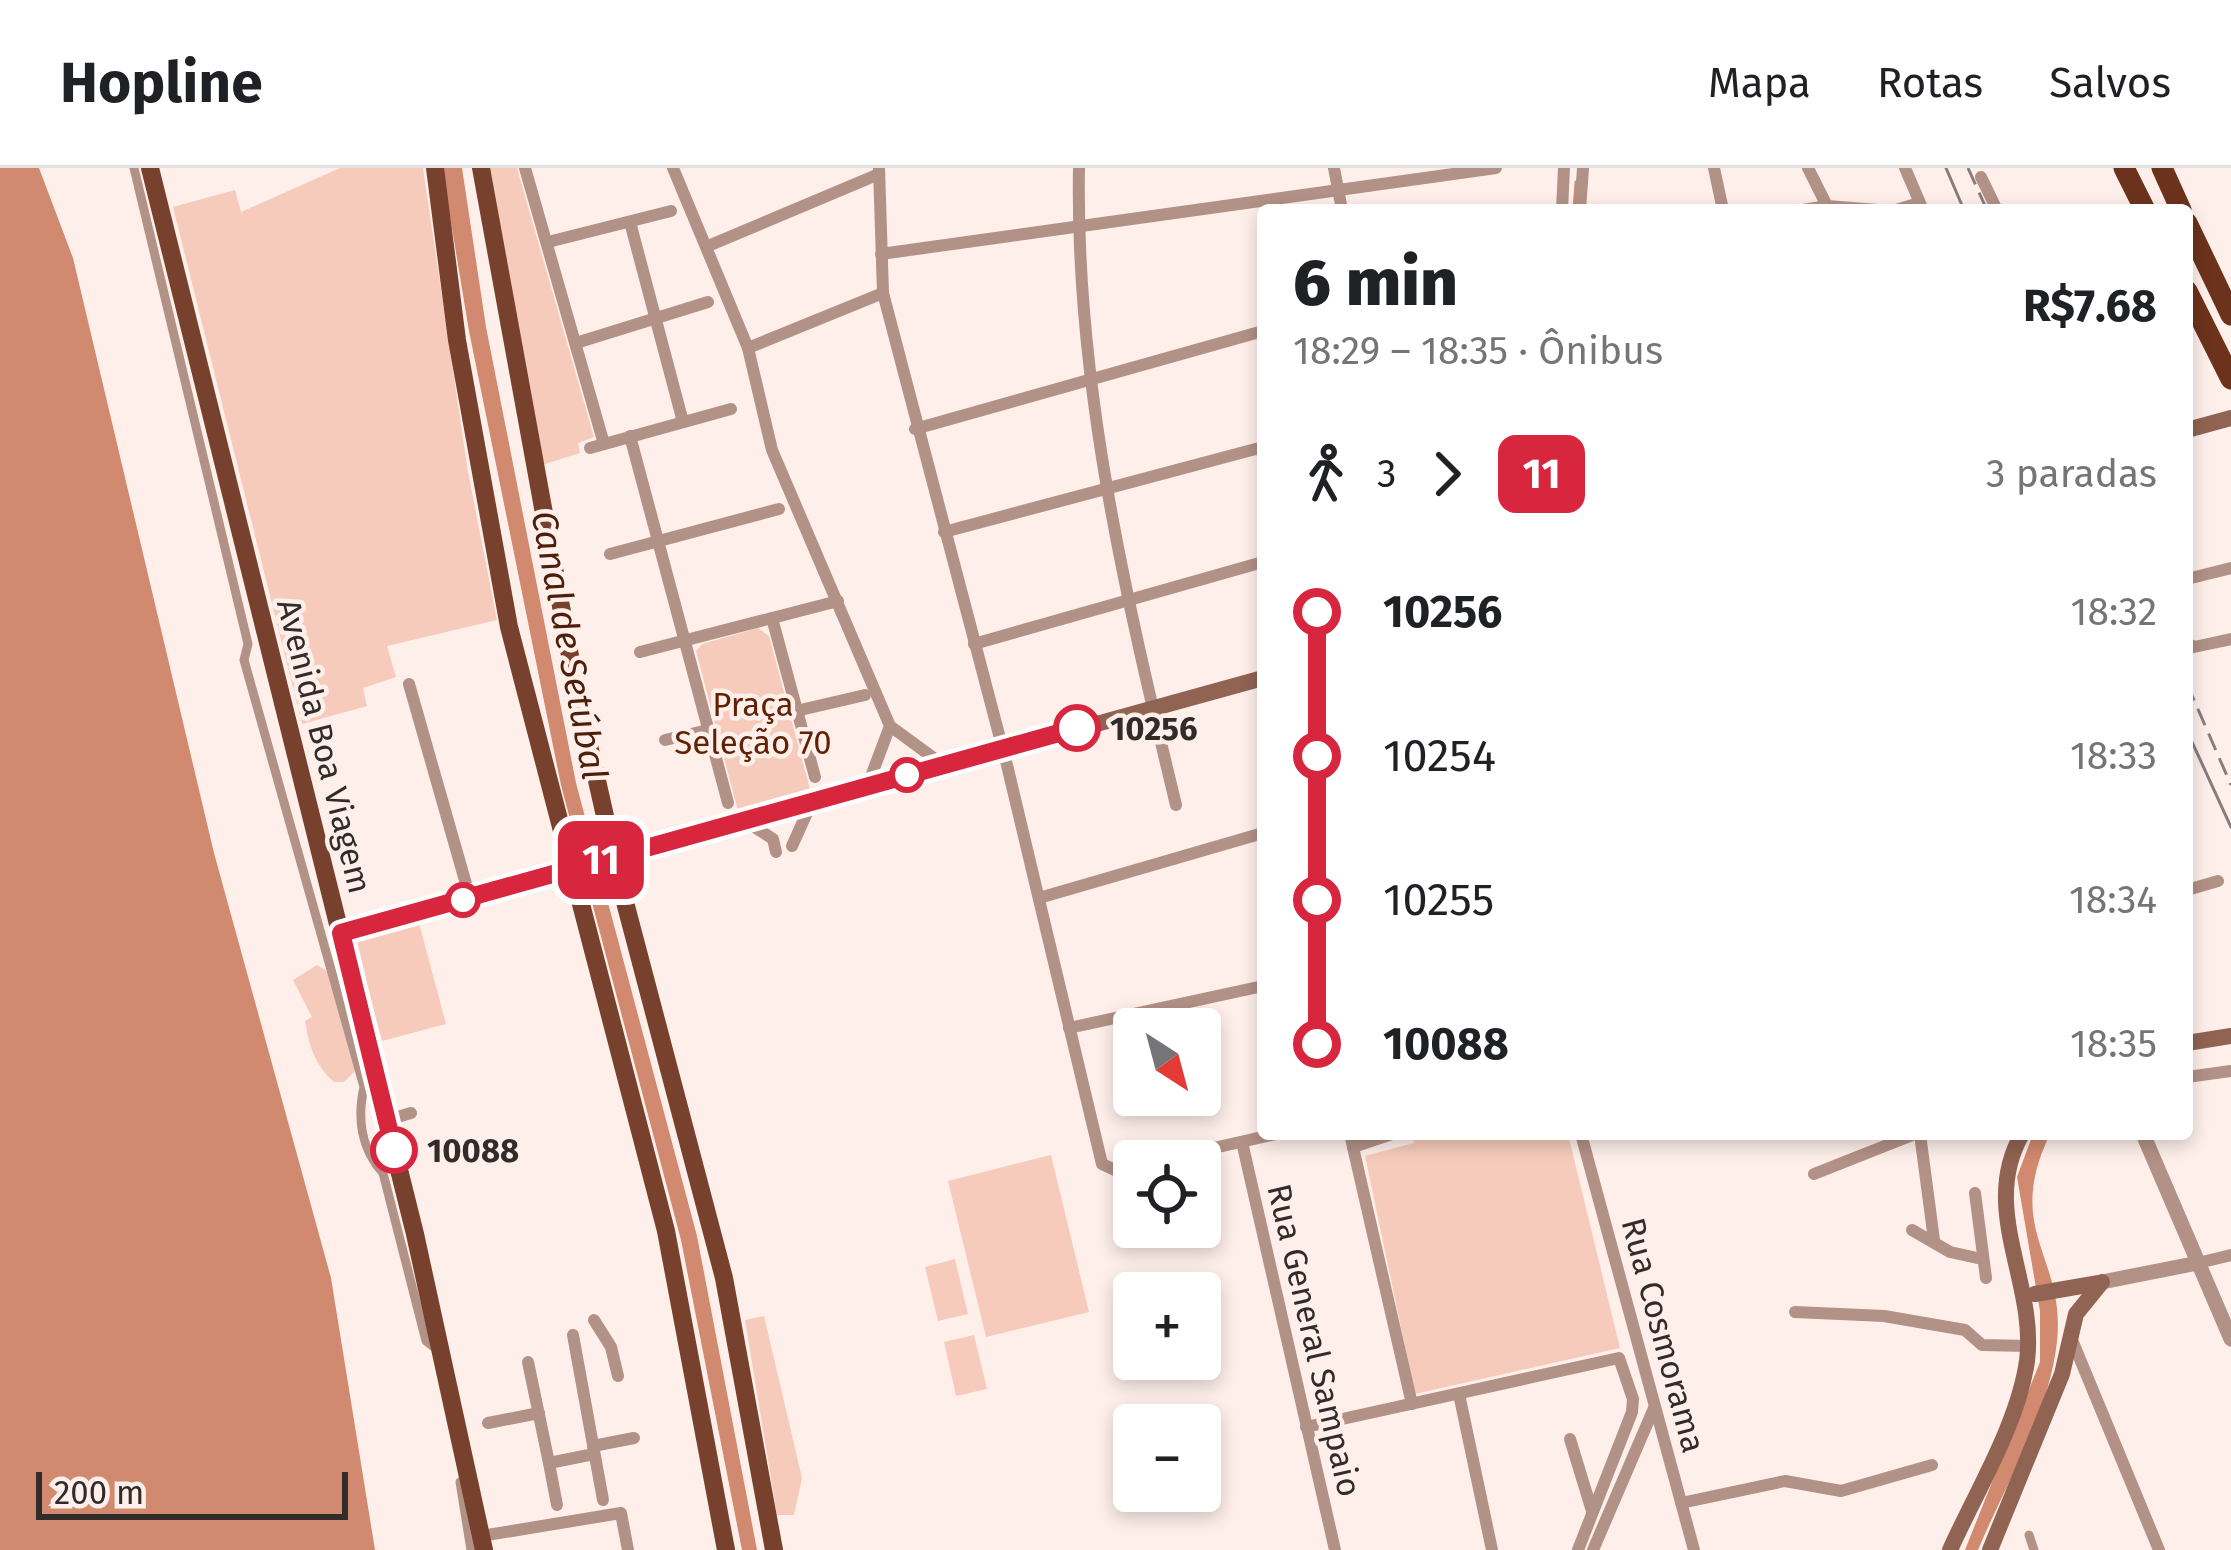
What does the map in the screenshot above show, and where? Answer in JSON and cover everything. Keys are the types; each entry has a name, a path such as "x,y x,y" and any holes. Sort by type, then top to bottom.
{"highway":[{"path":"2122,168 2140,200"},
{"path":"2162,168 2178,204"},
{"path":"2193,236 2231,315"},
{"path":"2193,303 2231,379"}],"main road":[{"name":"Avenida Boa Viagem","path":"150,168 447,1366 478,1546"},
{"path":"435,168 492,546 666,1231 726,1550"},
{"path":"481,168 607,859 724,1278 775,1550"},
{"path":"2193,428 2231,418"},
{"path":"341,933 1257,679"},
{"path":"2193,1041 2231,1036"},
{"path":"1950,1550 2022,1383 2038,1293 2003,1203 2009,1165 2019,1140"},
{"path":"2038,1293 2102,1282"},
{"path":"1990,1550 2062,1374 2084,1300 2102,1282"}],"street":[{"path":"134,168 248,644 244,660 364,1087 358,1112 370,1158 383,1173 426,1340 435,1347 478,1546 621,1513 628,1550"},
{"path":"525,168 576,343 597,446 731,409"},
{"path":"673,168 748,348 772,450 890,726 942,764"},
{"path":"1079,168 1078,225 1108,490 1175,805"},
{"path":"1334,168 1341,204"},
{"path":"881,254 1496,168"},
{"path":"1562,204 1564,168"},
{"path":"1580,204 1583,168"},
{"path":"1714,168 1723,204"},
{"path":"1808,168 1826,204"},
{"path":"1905,168 1920,204"},
{"path":"708,246 879,171 883,293 1040,898 1102,1164 1113,1169"},
{"path":"1981,177 1994,204"},
{"path":"548,242 670,212"},
{"path":"631,222 683,422"},
{"path":"748,348 883,293"},
{"path":"576,343 709,302"},
{"path":"915,429 1257,333"},
{"path":"631,436 728,803"},
{"path":"944,532 1257,449"},
{"path":"610,554 779,509"},
{"path":"974,644 1257,564"},
{"path":"2193,578 2231,568"},
{"path":"640,652 838,601"},
{"path":"772,619 815,777"},
{"path":"2193,644 2203,647 2231,639"},
{"path":"409,684 470,898"},
{"path":"796,710 865,695"},
{"path":"867,787 890,726"},
{"path":"665,740 708,730"},
{"path":"745,821 774,846 793,841 812,803"},
{"path":"1040,898 1257,835"},
{"path":"2193,888 2218,881"},
{"path":"1069,1028 1257,987"},
{"path":"2193,1076 2231,1071"},
{"path":"387,1120 411,1112"},
{"path":"1221,1147 1257,1138"},
{"path":"1351,1140 1412,1404"},
{"name":"Rua Cosmorama","path":"1583,1140 1694,1550"},
{"path":"1814,1174 1902,1140"},
{"path":"1919,1140 1934,1240"},
{"path":"2146,1140 2231,1339"},
{"name":"Rua General Sampaio","path":"1242,1142 1335,1550"},
{"path":"1975,1193 1986,1278"},
{"path":"1912,1231 1950,1252 1982,1259"},
{"path":"2102,1282 2231,1255"},
{"path":"1795,1312 1884,1316 1965,1330 1982,1345 2028,1346"},
{"path":"594,1320 611,1347 618,1376"},
{"path":"573,1335 603,1500"},
{"path":"2070,1335 2159,1550"},
{"path":"1306,1427 1613,1358 1625,1365 1632,1412 1578,1550"},
{"path":"528,1361 556,1505"},
{"path":"2062,1374 2086,1377"},
{"path":"1459,1394 1492,1550"},
{"path":"1592,1550 1655,1406"},
{"path":"488,1423 538,1413"},
{"path":"549,1463 634,1438"},
{"path":"1570,1439 1593,1512"},
{"path":"1682,1503 1785,1481 1841,1491 1932,1465"},
{"path":"2030,1535 2034,1550"}],"green space":[{"path":"340,168 423,168 468,472 497,620 387,646 396,677 363,688 367,706 302,724 173,207 235,190 241,212"},
{"path":"487,168 517,168 594,437 578,443 580,453 539,466"},
{"name":"Praça Seleção 70","path":"758,628 769,636 810,789 738,811 696,651 702,644"},
{"path":"419,923 446,1024 382,1041 355,941"},
{"path":"317,965 327,971 355,1071 344,1082 334,1082 318,1062 305,1021 312,1017 293,980"},
{"path":"1569,1140 1620,1348 1415,1394 1365,1156 1414,1143"},
{"path":"1051,1155 1089,1312 986,1337 948,1181"},
{"path":"955,1259 968,1314 938,1321 925,1267"},
{"path":"764,1316 802,1478 794,1515 777,1515 745,1320"},
{"path":"974,1335 987,1389 956,1396 944,1342"}],"shaded area":[{"path":"0,168 39,168 73,258 214,853 331,1278 375,1550 0,1550"},
{"path":"442,168 462,168 486,327 576,783 697,1236 757,1550 742,1550 681,1240 561,785 469,331"},
{"path":"2031,1140 2048,1140 2037,1168 2034,1220 2053,1287 2057,1341 2036,1421 1978,1550 1965,1550 2040,1362 2040,1311 2017,1177"}],"waterway":[{"path":"1574,204 1576,182"}],"tram line":[{"path":"1946,168 1961,204"},
{"path":"2193,744 2231,827"}],"railway":[{"path":"1968,168 1984,204"},
{"path":"2193,698 2231,785"}],"bus line":[{"name":"11","path":"394,1150 341,933 1077,728"}],"place":[{"name":"10256","path":"1077,728"},
{"name":"10088","path":"394,1150"}],"water label":[{"name":"Canal de Setúbal","path":"570,645"}]}
